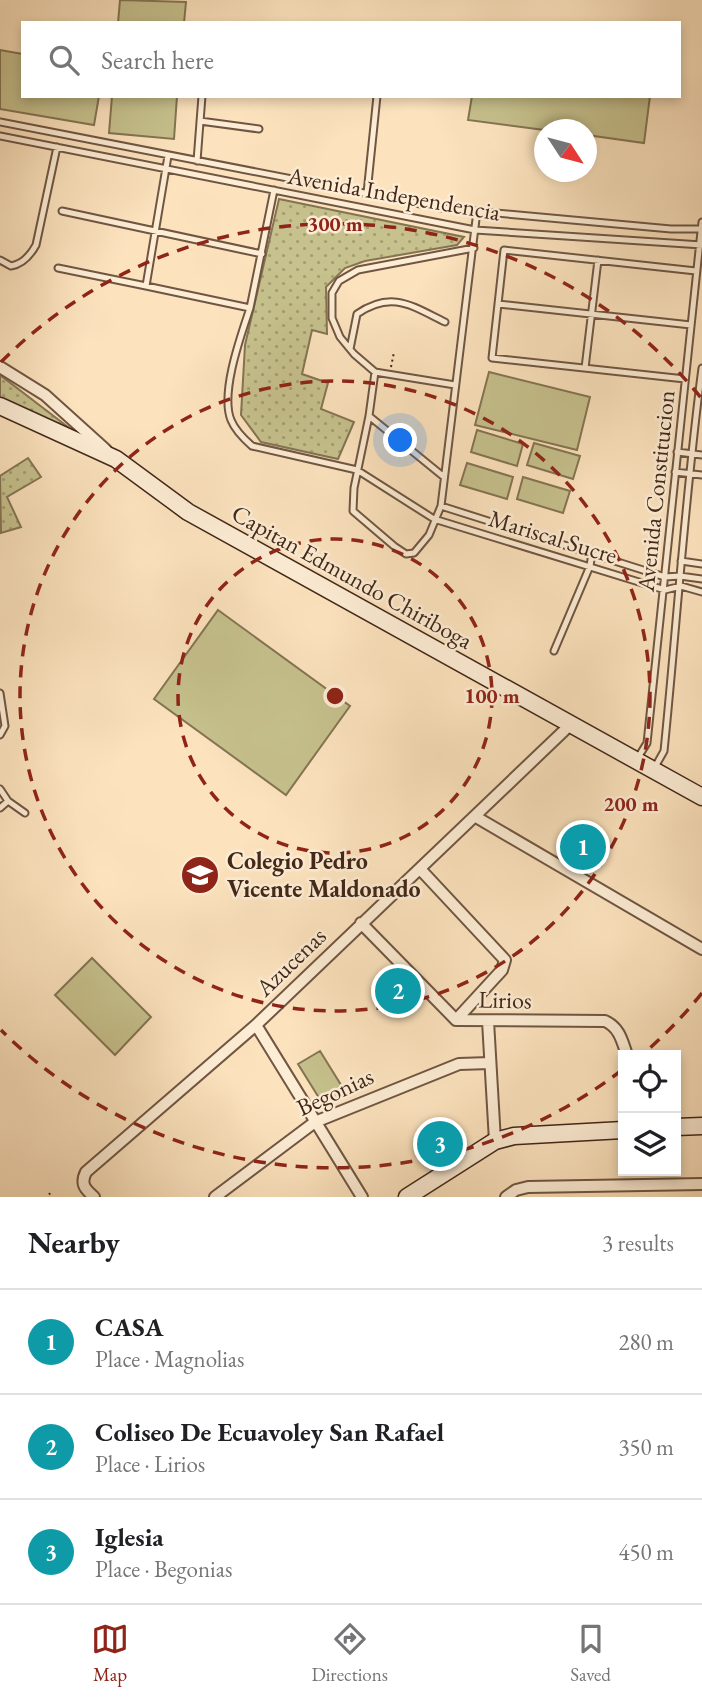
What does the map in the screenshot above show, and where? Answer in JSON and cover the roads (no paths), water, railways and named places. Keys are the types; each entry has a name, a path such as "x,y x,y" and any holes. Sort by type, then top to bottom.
{"street":[{"name":"Capitan Edmundo Chiriboga","path":"0,367 45,395 116,459 188,512 702,797"},
{"path":"0,406 116,459"},
{"name":"Azucenas","path":"94,1197 85,1188 82,1180 86,1172 256,1025 570,725"},
{"path":"476,817 702,950"},
{"path":"421,870 505,960 502,971 456,1020"},
{"name":"Lirios","path":"361,923 456,1020 605,1021 614,1025 625,1050"},
{"path":"488,1021 495,1141"},
{"path":"256,1025 362,1197"},
{"name":"Begonias","path":"215,1197 315,1122 459,1064 490,1063"},
{"path":"681,1127 702,1126"},
{"path":"407,1197 495,1141 514,1136 618,1130"},
{"path":"514,1195 528,1187 698,1184 701,1197"},
{"path":"615,1185 619,1197"}],"lane":[{"path":"197,161 202,98"},
{"path":"367,193 377,98"},
{"path":"200,121 259,129"},
{"name":"Avenida Independencia","path":"0,122 441,208 671,229 702,229"},
{"name":"Avenida Independencia","path":"0,136 475,230 700,245"},
{"path":"0,260 11,266 31,255 36,245 57,147"},
{"path":"146,286 168,156"},
{"path":"274,190 250,308 234,357 228,403 231,420 241,436 252,446 358,470"},
{"path":"62,211 262,254"},
{"path":"374,372 369,416 352,501 353,511 394,547 406,554 414,554 429,535 441,506 477,211"},
{"name":"Avenida Constitucion","path":"636,761 647,743 702,222"},
{"path":"455,386 374,372 340,337 332,318 332,293 339,281 358,270 474,248"},
{"path":"685,379 492,358 504,250 696,271"},
{"path":"585,368 598,260"},
{"path":"58,268 250,308"},
{"path":"350,349 357,314 368,306 404,301 445,323"},
{"path":"498,304 691,325"},
{"name":"Avenida Constitucion","path":"653,770 664,751 691,453 702,368"},
{"path":"369,416 444,477"},
{"path":"677,452 702,455"},
{"name":"Mariscal Sucre","path":"358,470 434,519 664,590"},
{"path":"675,472 702,475"},
{"name":"Mariscal Sucre","path":"441,506 665,577 702,579"},
{"path":"554,651 590,565 592,553"},
{"path":"681,561 702,564"},
{"path":"664,590 681,586 702,592"},
{"path":"0,694 5,726 0,735"},
{"path":"0,789 8,801 25,813"},
{"path":"0,808 8,801"}],"place":[{"name":"CASA","path":"583,847"},
{"name":"Colegio Pedro Vicente Maldonado","path":"200,875"},
{"name":"Coliseo De Ecuavoley San Rafael","path":"398,991"},
{"name":"Iglesia","path":"440,1144"}]}
